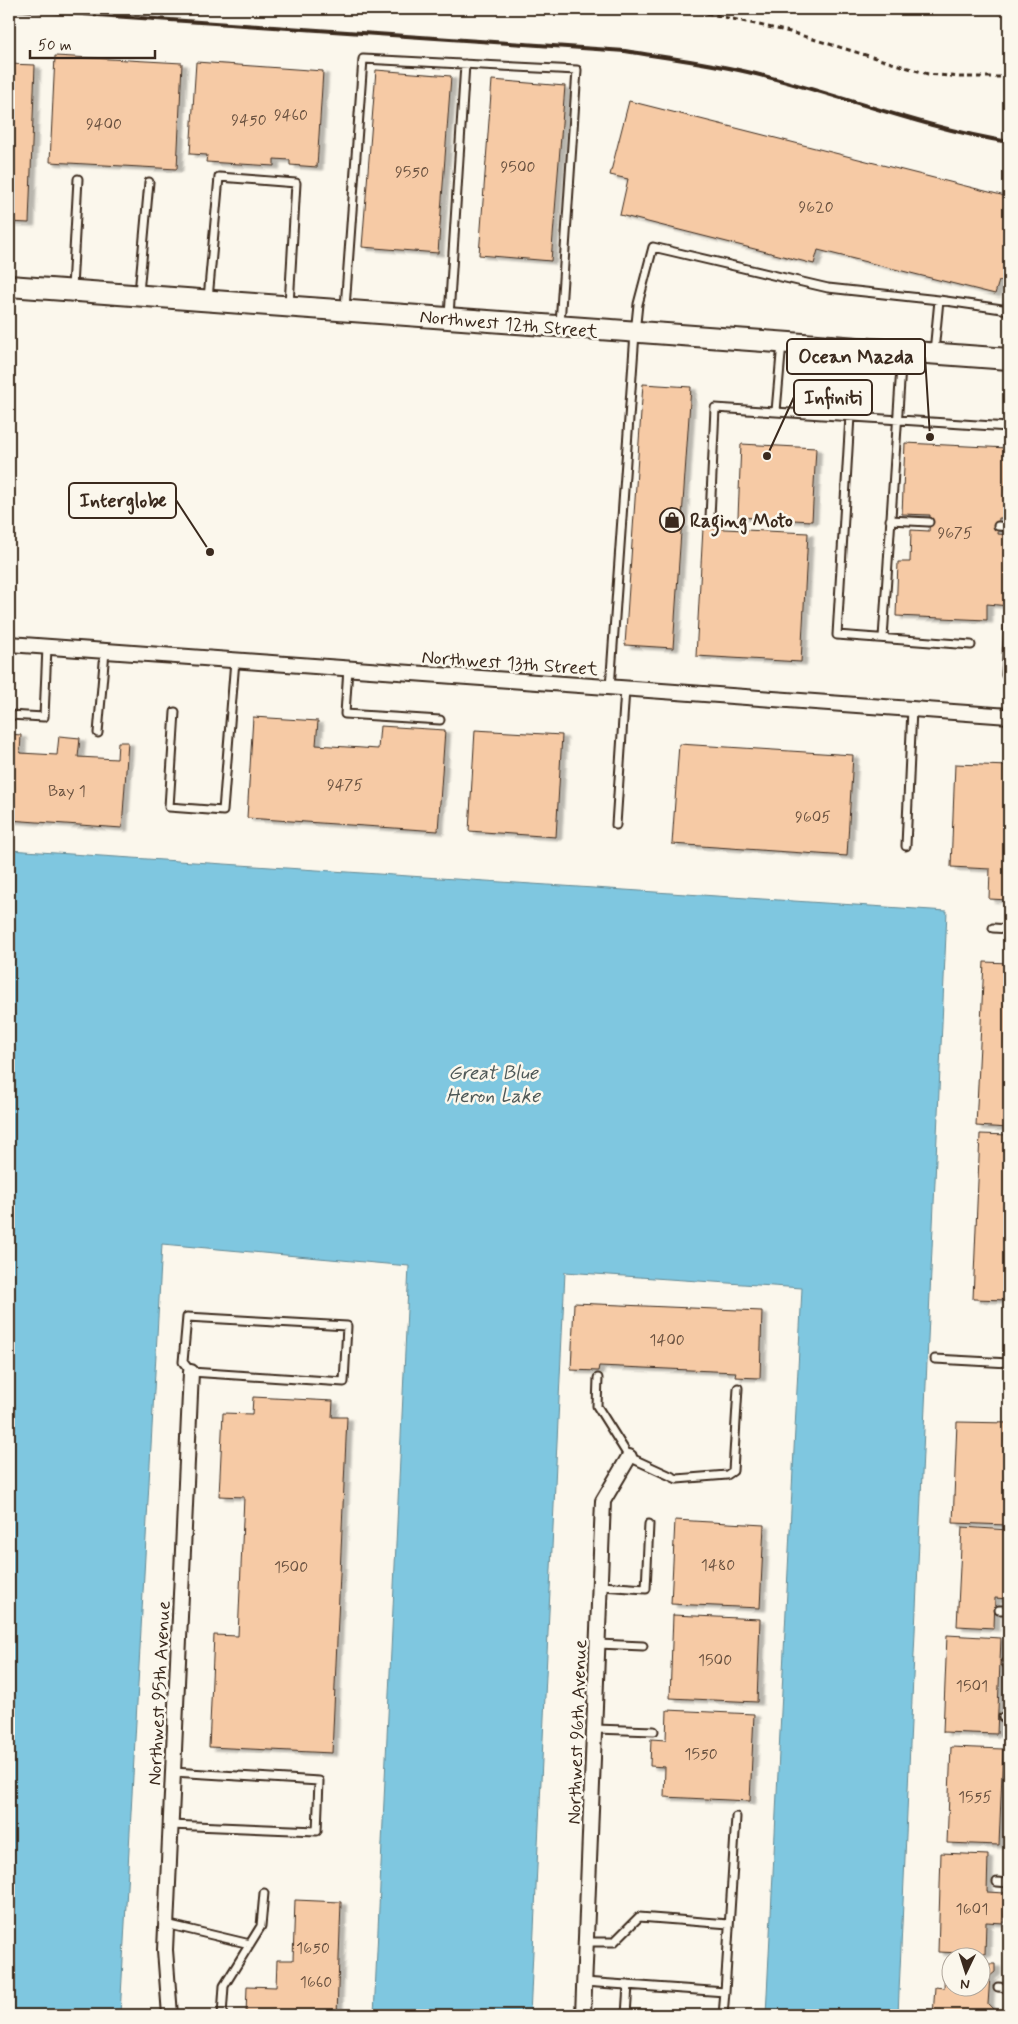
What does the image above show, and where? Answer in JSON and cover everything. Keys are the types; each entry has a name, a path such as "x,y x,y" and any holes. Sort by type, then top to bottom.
{"main road":[{"name":"Northwest 12th Street","path":"9,286 1009,359"}],"street":[{"name":"Northwest 13th Street","path":"9,644 1009,716"},
{"name":"Northwest 95th Avenue","path":"170,2015 165,1976 166,1924 191,1372"},
{"name":"Northwest 96th Avenue","path":"583,2015 603,1501 629,1457"}],"lane":[{"path":"345,310 363,59 577,70 560,327"},
{"path":"448,318 465,64"},
{"path":"208,300 219,177 296,183 289,306"},
{"path":"72,291 78,179"},
{"path":"139,296 148,182"},
{"path":"610,688 634,333 638,304 653,247 828,288 1009,310"},
{"path":"934,354 939,300"},
{"path":"776,411 782,343"},
{"path":"883,638 902,352"},
{"path":"710,518 715,408 1009,427"},
{"path":"850,416 837,635 971,645"},
{"path":"890,520 929,522"},
{"path":"998,526 1009,527"},
{"path":"1006,675 1009,618"},
{"path":"9,715 44,718 47,647"},
{"path":"98,733 105,651"},
{"path":"175,712 169,807 223,811 234,660"},
{"path":"348,668 345,714 440,720"},
{"path":"616,825 625,689"},
{"path":"906,846 912,708"},
{"path":"993,928 1009,929"},
{"path":"187,1316 347,1326 344,1382 191,1372 183,1362 187,1316"},
{"path":"935,1359 1009,1363"},
{"path":"598,1378 597,1406 629,1457 677,1478 727,1475 733,1470 735,1464 738,1388"},
{"path":"600,1586 646,1589 649,1524"},
{"path":"1000,1610 1009,1610"},
{"path":"598,1644 643,1646"},
{"path":"595,1728 654,1731"},
{"path":"170,1825 317,1831 319,1780 173,1772"},
{"path":"723,2015 736,1818"},
{"path":"997,1882 1009,1883"},
{"path":"222,2015 224,1986 261,1926 264,1893"},
{"path":"586,1942 614,1942 639,1917 729,1924"},
{"path":"166,1924 250,1944"},
{"path":"584,1982 725,1992"},
{"path":"626,2015 628,1985"},
{"path":"998,1987 1009,1988"}],"path":[{"path":"689,9 790,32 928,74 960,77 1009,77"}],"water":[{"name":"Great Blue Heron Lake","path":"9,850 947,911 898,2015 766,2015 802,1288 565,1272 530,2015 374,2015 409,1266 162,1244 120,2015 9,2015"}],"building":[{"path":"55,56 182,63 177,169 50,162"},
{"path":"196,62 323,71 317,167 290,165 290,160 274,159 274,166 206,162 207,155 190,154"},
{"path":"9,64 35,65 29,223 9,222"},
{"path":"376,70 451,76 438,253 362,247"},
{"path":"492,80 565,86 551,261 479,255"},
{"path":"629,101 1009,197 1009,284 999,281 995,294 818,250 814,264 620,215 628,179 610,175"},
{"path":"643,384 691,387 673,648 625,645"},
{"path":"905,443 1008,448 1004,518 999,518 998,534 1009,535 1009,606 987,604 987,620 896,616 898,562 910,562 911,530 929,531 930,515 902,514"},
{"path":"741,444 816,448 812,521 738,517"},
{"path":"703,528 808,533 801,662 696,656"},
{"path":"253,717 318,721 316,745 378,749 380,726 445,730 438,831 247,818"},
{"path":"475,730 562,735 556,837 469,831"},
{"path":"9,734 21,735 20,753 57,755 59,736 80,738 78,757 117,759 118,742 128,742 122,828 9,820"},
{"path":"679,744 853,755 847,856 672,844"},
{"path":"955,764 1009,766 1009,900 989,899 990,869 951,867"},
{"path":"984,962 1009,963 1009,1128 976,1126"},
{"path":"980,1134 1009,1135 1009,1300 973,1299"},
{"path":"574,1303 762,1311 760,1378 735,1377 736,1372 599,1366 598,1371 571,1370"},
{"path":"253,1397 333,1401 332,1417 347,1417 332,1753 209,1747 214,1635 238,1636 244,1497 219,1496 223,1413 252,1414"},
{"path":"957,1422 1009,1423 1007,1525 953,1523"},
{"path":"675,1520 764,1525 760,1608 671,1604"},
{"path":"962,1527 1009,1530 1008,1599 995,1598 994,1628 957,1626"},
{"path":"673,1615 760,1619 757,1702 670,1698"},
{"path":"947,1635 1001,1638 997,1734 943,1732"},
{"path":"667,1710 754,1714 750,1801 664,1797 665,1767 650,1766 651,1739 666,1740"},
{"path":"951,1747 1003,1749 999,1845 947,1843"},
{"path":"941,1853 988,1855 987,1892 1005,1893 1004,1923 986,1922 985,1946 940,1946 940,1952 938,1952"},
{"path":"295,1900 341,1902 337,2015 246,2015 247,1986 276,1987 277,1960 293,1960"},
{"path":"990,1964 995,1964 995,1972 990,1976"},
{"path":"935,1987 940,1988 940,1996 989,1996 988,2004 993,2009 993,2015 933,2015"}],"railway":[{"path":"9,9 625,51 740,70 788,82 914,120 1009,142"}],"place":[{"name":"Ocean Mazda","path":"930,437"},
{"name":"Infiniti","path":"767,456"},
{"name":"Raging Moto","path":"672,520"},
{"name":"Interglobe","path":"210,552"}]}
